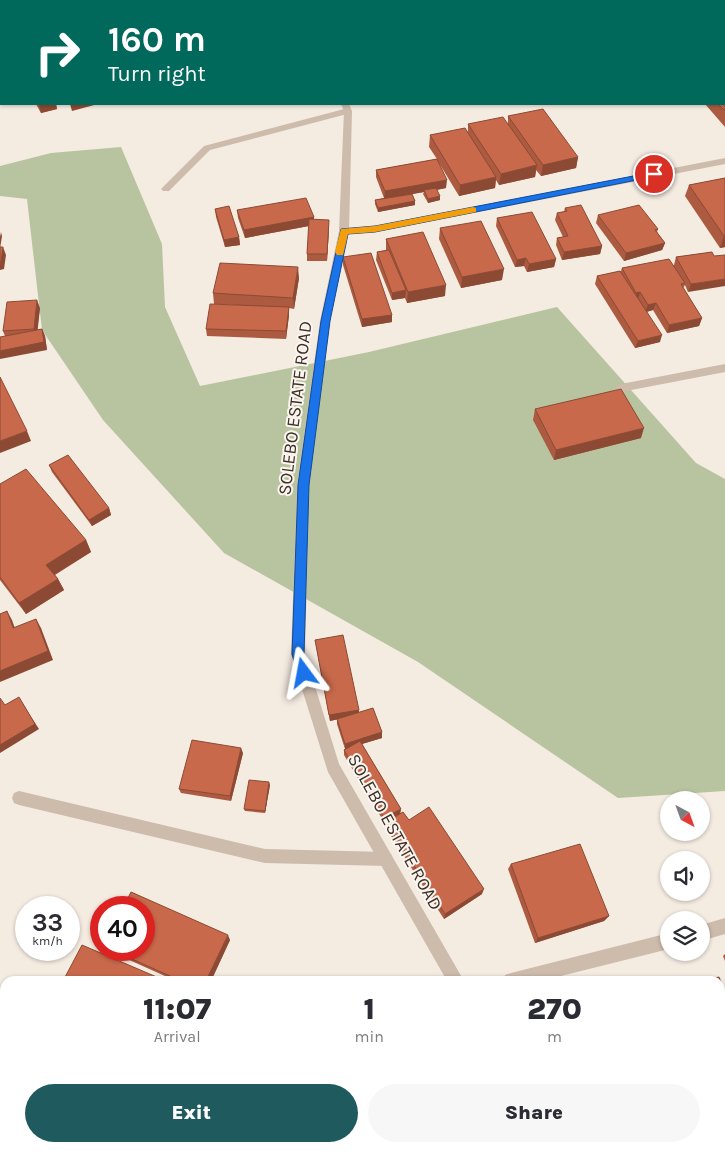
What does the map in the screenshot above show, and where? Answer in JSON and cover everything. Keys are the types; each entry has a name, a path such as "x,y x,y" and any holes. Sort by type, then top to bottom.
{"street":[{"path":"166,189 207,148 347,107"},
{"name":"SOLEBO ESTATE ROAD","path":"347,107 344,232 325,321 303,485 298,654 332,767 453,976"},
{"path":"344,232 375,229 725,161"},
{"path":"621,388 725,368"},
{"path":"19,798 265,856 386,859"},
{"path":"710,930 725,926"},
{"path":"531,976 660,943"}],"green space":[{"path":"121,147 162,244 165,307 200,386 369,352 557,307 696,463 725,479 725,791 660,791 660,795 618,798 418,662 224,553 103,420 42,330 27,199 0,196 0,166 51,153"}],"building":[{"path":"719,105 725,105 725,111"},
{"path":"543,109 578,157 543,165 508,116"},
{"path":"503,117 537,165 501,174 468,124"},
{"path":"465,128 496,177 460,185 430,135"},
{"path":"437,159 447,180 385,191 376,170"},
{"path":"725,178 725,236 724,236 689,185"},
{"path":"436,188 440,196 428,199 424,190"},
{"path":"412,194 415,201 378,208 375,200"},
{"path":"306,198 314,217 244,230 237,210"},
{"path":"581,205 602,246 564,252 557,238 568,236 557,213 567,211 565,208"},
{"path":"639,205 658,229 655,230 665,243 626,253 598,215"},
{"path":"229,206 239,237 224,240 215,209"},
{"path":"532,212 556,259 529,264 526,258 517,260 497,218"},
{"path":"309,219 329,220 327,254 307,254"},
{"path":"481,221 504,269 462,277 440,228"},
{"path":"423,232 446,285 408,292 386,239"},
{"path":"0,247 3,247 1,262 0,262"},
{"path":"389,250 406,290 392,293 377,252"},
{"path":"712,252 714,256 725,255 725,279 691,284 676,257"},
{"path":"371,253 392,315 362,319 343,257"},
{"path":"669,259 685,283 681,284 702,318 669,325 656,303 648,305 640,292 636,293 622,268"},
{"path":"220,263 298,267 293,298 213,293"},
{"path":"620,271 662,335 638,341 597,276"},
{"path":"37,300 34,329 3,331 7,302"},
{"path":"210,304 289,307 286,331 206,329"},
{"path":"42,329 44,342 0,351 0,337"},
{"path":"0,377 27,431 0,441"},
{"path":"621,389 644,428 556,450 535,409"},
{"path":"68,455 109,508 89,520 49,465"},
{"path":"26,469 86,540 46,565 58,579 19,603 0,577 0,484"},
{"path":"7,611 13,628 36,619 48,651 0,671 0,614"},
{"path":"343,635 359,710 329,715 315,640"},
{"path":"19,697 35,724 0,745 0,698 5,705"},
{"path":"373,708 382,732 345,744 337,719"},
{"path":"192,740 241,748 230,796 179,789"},
{"path":"360,741 401,809 384,818 344,750"},
{"path":"249,780 269,782 265,811 244,809"},
{"path":"429,807 484,889 445,914 386,822 403,812 409,820"},
{"path":"580,844 609,916 538,938 511,864"},
{"path":"131,892 140,896 129,896"},
{"path":"155,903 228,935 208,976 170,976 136,961 155,961"},
{"path":"82,945 90,948 90,961 119,961 154,976 66,976 74,961 80,961 80,949"}],"slow traffic":[{"path":"340,252 344,232 375,229 473,210"}],"route":[{"path":"304,673 298,654 303,485 325,321 344,232 375,229 654,174"}]}
